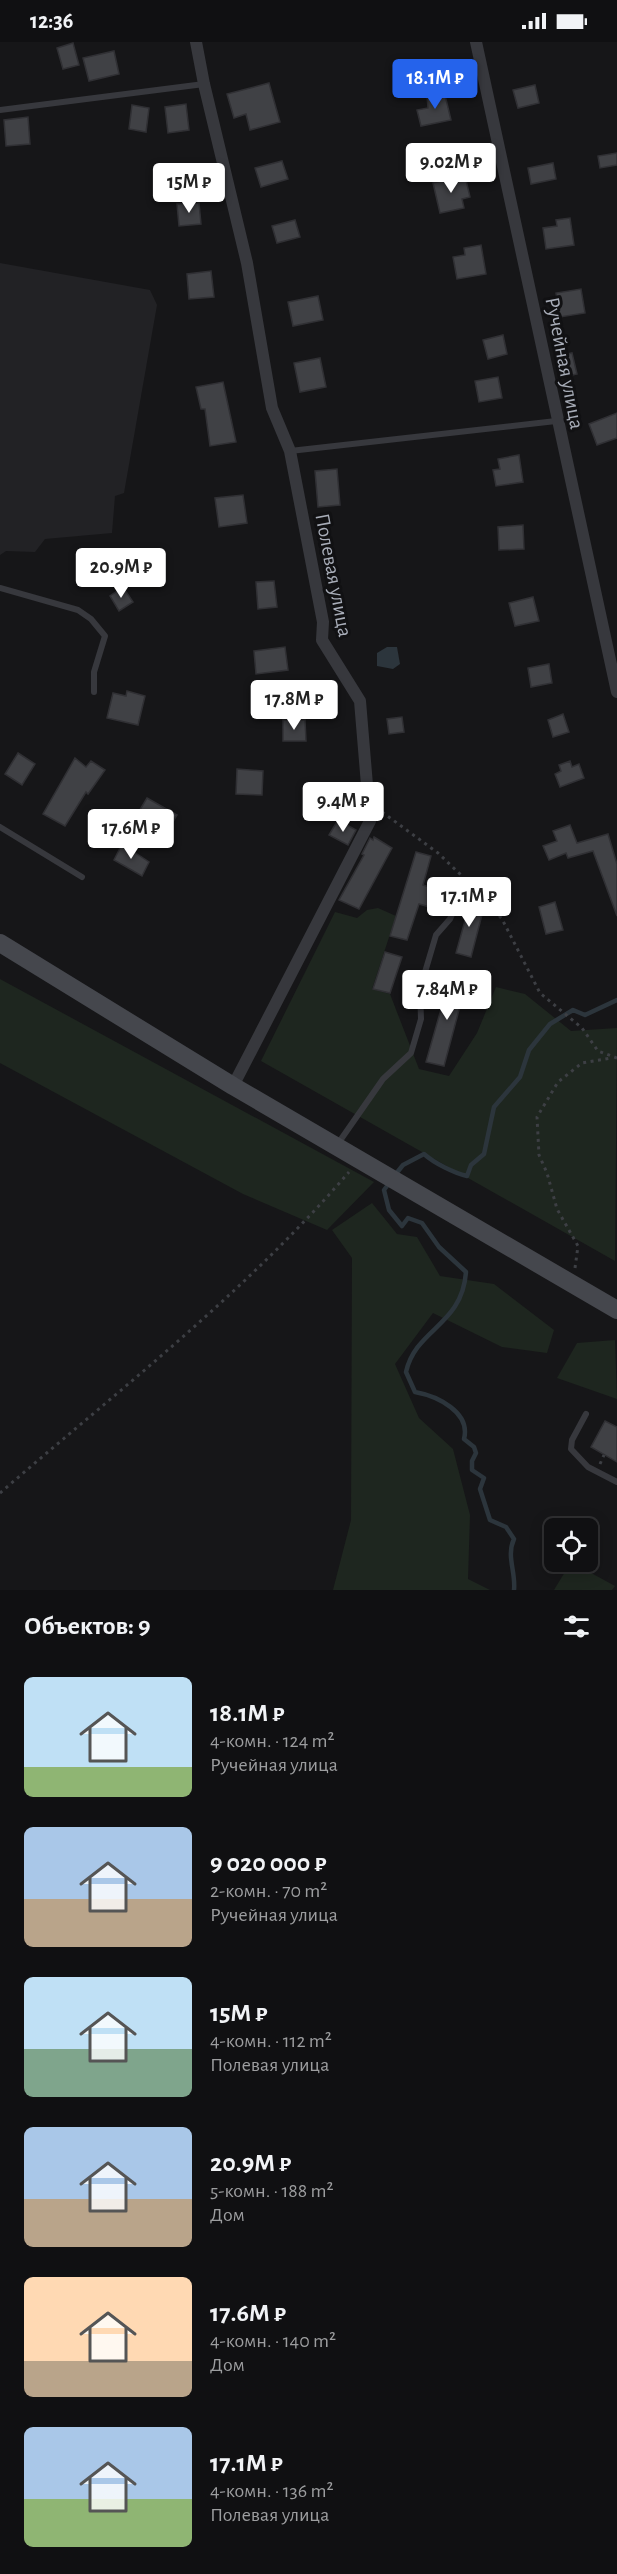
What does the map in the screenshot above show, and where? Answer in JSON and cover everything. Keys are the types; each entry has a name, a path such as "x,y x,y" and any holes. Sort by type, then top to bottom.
{"main road":[{"path":"0,943 232,1086 617,1311"}],"street":[{"name":"Полевая улица","path":"196,42 247,263 272,408 290,451 323,622 322,640 360,701 370,821 232,1086"},
{"name":"Ручейная улица","path":"476,42 516,219 556,422 617,692"}],"lane":[{"path":"0,110 204,84"},
{"path":"290,451 556,422"},
{"path":"0,588 78,610 91,619 105,636 94,672 94,692"},
{"path":"0,827 82,877"},
{"path":"337,1146 383,1079 411,1053 421,1018 420,989 436,935 450,919 467,879"},
{"path":"586,1414 572,1440 571,1449 588,1467 617,1482"}],"path":[{"path":"368,802 438,853 467,879 502,919 540,993 582,1028 598,1051 615,1058"},
{"path":"573,1284 578,1246 557,1209 548,1173 539,1155 537,1117 558,1082 582,1063 615,1058"},
{"path":"0,1493 147,1370 255,1272 360,1159"}],"shaded area":[{"path":"0,263 150,290 157,305 124,493 115,496 112,533 45,539 35,552 6,551 0,555"},
{"path":"387,647 397,647 400,664 393,669 377,666 377,653"},
{"path":"378,908 396,916 372,989 390,994 419,1069 449,1076 477,1033 496,987 525,994 571,1031 617,1028 615,1261 261,1061 335,912 357,918 367,910"},
{"path":"0,979 374,1182 327,1230 243,1194 0,1063"},
{"path":"372,1203 397,1234 417,1237 440,1276 494,1284 554,1330 547,1353 502,1347 433,1313 395,1364 419,1418 453,1449 470,1515 468,1579 490,1590 333,1590 351,1520 352,1258 332,1230"},
{"path":"615,1340 617,1399 557,1378 577,1343"},
{"path":"565,1572 589,1572 615,1586 612,1590 554,1590"}],"building":[{"path":"73,43 79,65 63,69 57,48"},
{"path":"114,51 119,74 89,81 83,58"},
{"path":"269,83 280,122 250,130 246,114 234,118 227,94"},
{"path":"535,85 539,103 518,108 513,90"},
{"path":"444,91 451,120 421,126 417,110 428,108 427,96"},
{"path":"186,104 189,130 168,133 165,107"},
{"path":"132,105 149,108 146,132 129,129"},
{"path":"28,117 30,144 6,146 4,120"},
{"path":"617,153 617,165 600,168 598,156"},
{"path":"282,161 288,179 261,187 255,168"},
{"path":"553,163 556,179 531,184 528,168"},
{"path":"465,176 470,197 462,199 464,208 440,213 433,183"},
{"path":"199,203 201,224 179,226 177,204"},
{"path":"570,218 574,245 546,249 543,228 557,226 556,220"},
{"path":"295,220 300,237 277,243 272,226"},
{"path":"481,245 486,274 457,279 453,257 465,255 464,248"},
{"path":"211,271 214,297 189,299 187,274"},
{"path":"581,289 585,313 560,317 556,293"},
{"path":"318,296 323,320 293,326 288,302"},
{"path":"503,335 507,354 488,359 483,340"},
{"path":"572,353 577,374 563,377 558,356"},
{"path":"320,358 326,387 300,392 294,363"},
{"path":"498,377 502,398 479,402 475,381"},
{"path":"223,382 236,442 210,446 205,409 201,409 196,387"},
{"path":"617,413 617,438 597,445 589,424"},
{"path":"519,455 523,482 496,486 493,470 500,469 498,459"},
{"path":"337,469 340,505 318,507 315,471"},
{"path":"243,495 247,523 219,527 215,498"},
{"path":"523,525 524,549 499,550 498,527"},
{"path":"274,581 277,607 258,609 256,582"},
{"path":"123,587 133,602 119,611 110,596"},
{"path":"533,597 539,621 515,626 509,603"},
{"path":"285,647 288,670 256,674 254,651"},
{"path":"549,664 552,683 531,687 528,668"},
{"path":"127,691 145,696 138,725 107,718 113,693 126,696"},
{"path":"563,714 569,732 553,737 548,720"},
{"path":"402,717 404,732 389,734 387,719"},
{"path":"283,720 305,720 306,741 283,741"},
{"path":"18,753 35,764 22,785 5,774"},
{"path":"75,758 86,767 91,761 105,770 88,794 86,792 65,826 43,814"},
{"path":"570,761 572,767 579,764 584,778 560,787 555,774 561,771 559,765"},
{"path":"237,769 263,771 262,795 236,794"},
{"path":"147,798 177,815 168,830 138,813"},
{"path":"338,820 356,830 348,845 329,835"},
{"path":"570,825 577,843 608,834 617,864 617,916 593,851 568,858 566,853 549,860 543,846 557,841 553,831"},
{"path":"374,837 392,848 359,909 339,900 364,855 362,854 370,838 373,840"},
{"path":"122,844 149,862 142,876 114,860"},
{"path":"416,852 431,856 423,885 452,894 453,899 447,912 419,904 407,940 390,936"},
{"path":"463,902 484,907 471,957 456,953 466,917 458,915"},
{"path":"555,902 563,930 546,934 539,907"},
{"path":"385,952 402,957 390,993 373,989"},
{"path":"451,974 467,980 444,1066 426,1062"},
{"path":"605,1421 617,1427 617,1462 591,1447"}],"waterway":[{"path":"395,1175 403,1165 424,1154 444,1167 467,1176 471,1165 484,1154 494,1107 520,1077 529,1050 550,1024 573,1010 585,1015 617,1000"},
{"path":"390,1182 384,1190 389,1210 402,1226 408,1218 422,1223 439,1247 466,1272 463,1290 456,1304 448,1316 419,1345 411,1357 406,1372 415,1392 442,1402 457,1413 462,1421 465,1429 464,1439 474,1447 476,1453 472,1461 472,1470 484,1478 480,1489 490,1520 506,1527 514,1539 511,1552 514,1590"}]}
